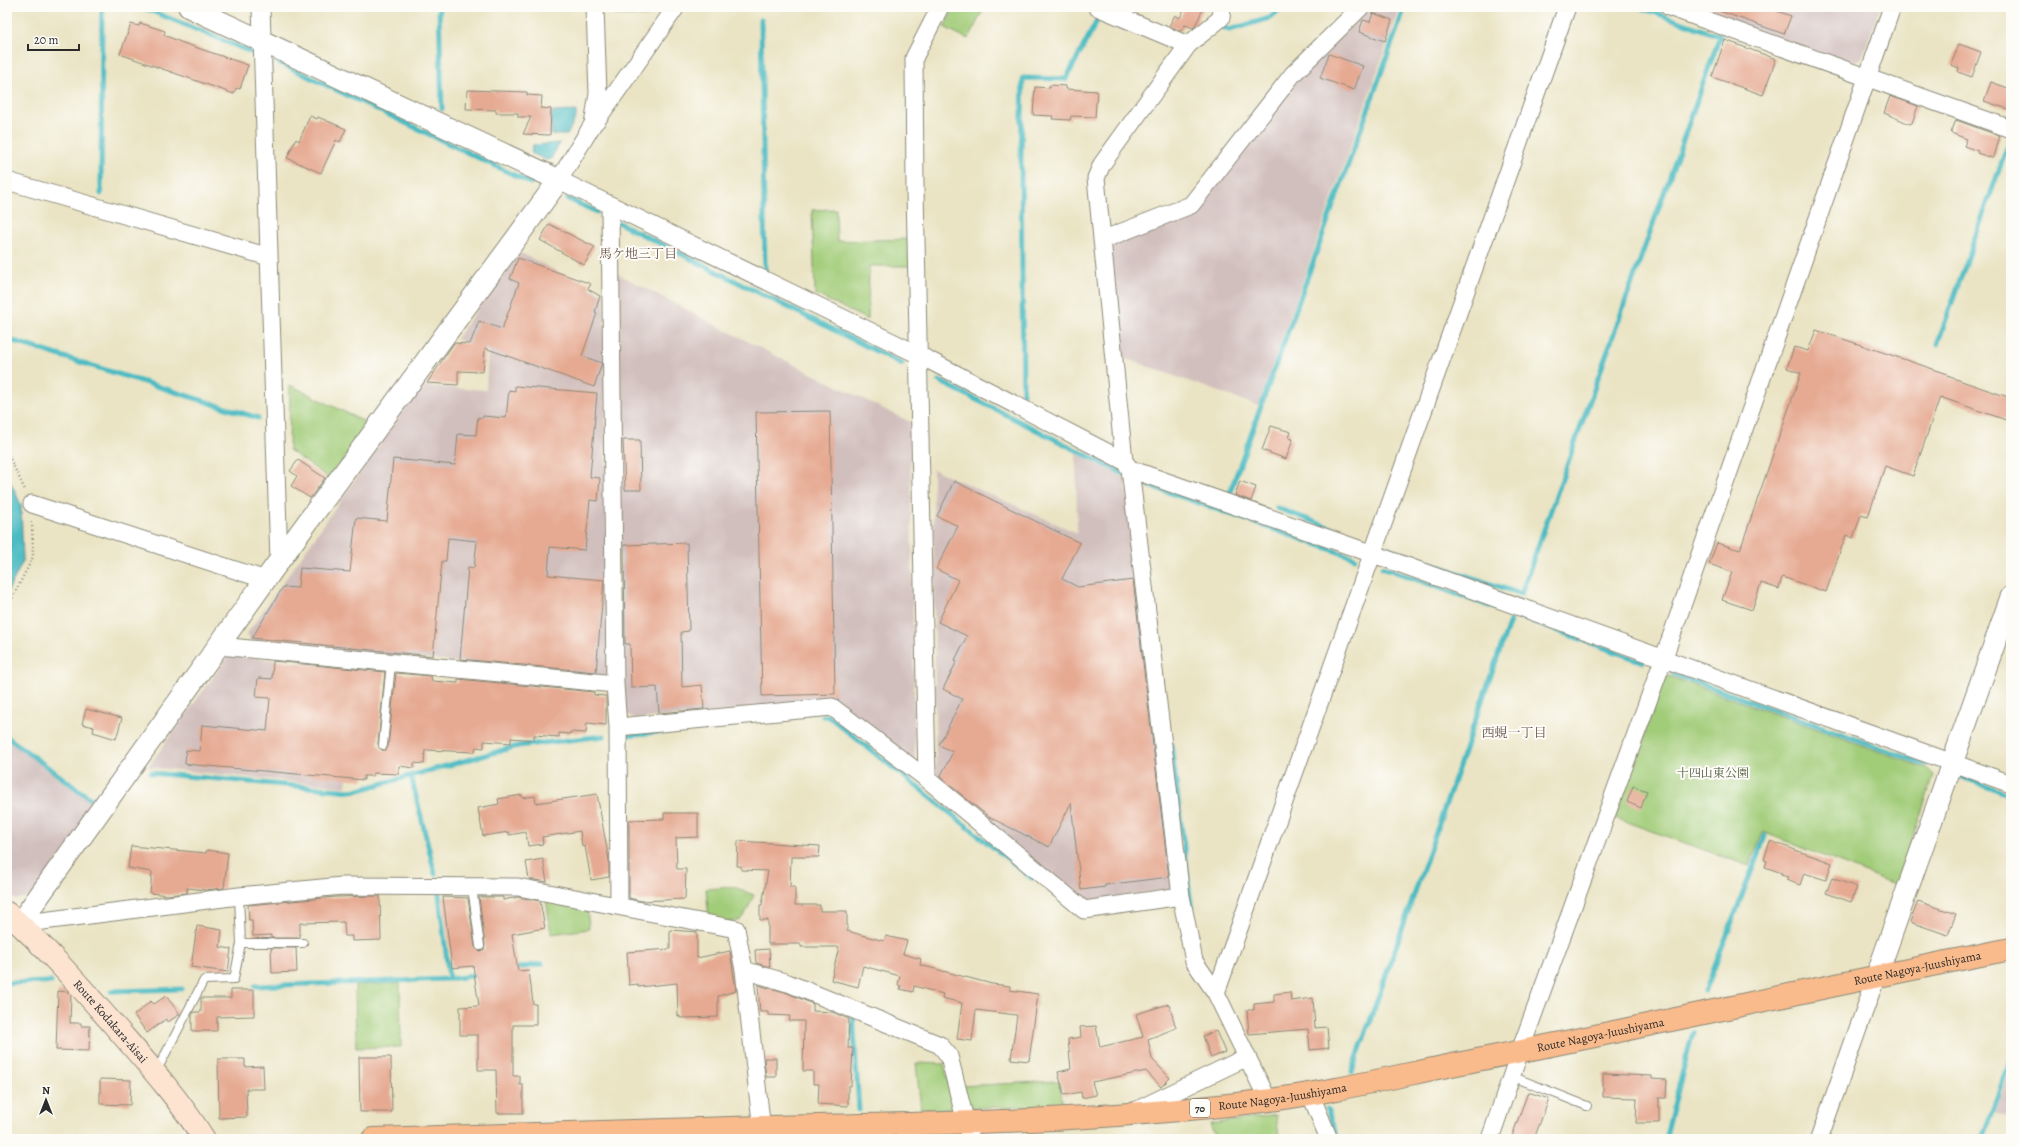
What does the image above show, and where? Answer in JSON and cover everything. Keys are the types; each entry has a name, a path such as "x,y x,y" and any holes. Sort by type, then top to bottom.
{"main road":[{"name":"Route Kodakara-Aisai","path":"13,919 72,978 155,1072 191,1118 204,1139"},
{"name":"Route Nagoya-Juushiyama","path":"373,1139 968,1131 1268,1100 1520,1052 1877,975 2011,949"}],"street":[{"path":"189,7 559,180 919,355 1127,465 1663,660 2011,784"},
{"path":"261,7 279,561"},
{"path":"593,124 598,94 595,7"},
{"path":"13,919 219,646 279,561 559,180 593,124 676,7"},
{"path":"926,779 914,58 940,7"},
{"path":"1097,7 1188,45"},
{"path":"1222,7 1221,18 1188,45 1102,164 1096,178 1127,465 1181,896 1194,961 1216,993 1268,1100"},
{"path":"1102,240 1191,205 1292,74 1361,7"},
{"path":"1216,993 1567,7"},
{"path":"1669,7 2011,128"},
{"path":"1490,1139 1511,1076 1663,660 1892,7"},
{"path":"7,181 269,257"},
{"path":"610,206 615,684 618,726 619,906"},
{"path":"32,504 266,580"},
{"path":"1819,1139 2011,597"},
{"path":"219,646 615,684"},
{"path":"618,726 832,707 926,779 1084,910 1181,896"},
{"path":"13,919 342,886 518,887 736,929 744,970 762,1133"},
{"path":"744,970 788,983 940,1045 949,1056 968,1131"},
{"path":"1126,1115 1247,1057"},
{"path":"1310,1093 1329,1139"}],"lane":[{"path":"383,745 391,663"},
{"path":"472,887 480,946"},
{"path":"155,1072 204,980 234,979 242,943 239,896"},
{"path":"242,943 302,943"},
{"path":"1511,1076 1587,1106"}],"path":[{"path":"7,452 32,504 33,557 7,609"}],"shaded area":[{"path":"1370,7 1400,7 1258,406 1122,357 1110,249 1115,240 1190,214 1299,77"},
{"path":"1688,7 1880,7 1862,58 1848,64"},
{"path":"519,252 604,295 608,677 251,641 247,634 421,386 486,390 488,351 456,339"},
{"path":"616,273 766,351 910,422 915,763 834,703 636,719 626,714 623,701"},
{"path":"1076,453 1125,478 1174,888 1088,902 1072,893 936,782 933,469 1077,533"},
{"path":"229,655 359,669 346,787 148,767"},
{"path":"7,739 97,806 32,896 16,900 7,893"},
{"path":"2011,1068 2011,1118 1995,1113"}],"green space":[{"path":"614,7 647,7 647,16 614,15"},
{"path":"955,7 985,7 968,39 944,27"},
{"path":"836,209 837,241 912,239 911,266 869,266 868,320 815,294 812,210"},
{"path":"290,385 369,424 330,479 289,450"},
{"name":"十四山東公園","path":"1669,676 1926,768 1934,776 1896,885 1763,832 1749,866 1615,818 1665,677"},
{"path":"734,887 754,895 743,917 734,921 709,919 706,889"},
{"path":"546,898 587,905 589,929 551,934"},
{"path":"400,983 401,1047 356,1048 355,985"},
{"path":"916,1063 944,1064 955,1108 921,1110"},
{"path":"1059,1081 1063,1106 965,1108 960,1086"},
{"path":"1276,1115 1279,1136 1264,1139 1216,1139 1210,1124"}],"water":[{"path":"576,111 576,117 567,135 552,135 551,112"},
{"path":"560,143 551,159 546,160 531,153 533,145"},
{"path":"7,474 21,505 23,561 7,593"}],"building":[{"path":"1185,7 1204,7 1195,26 1193,28 1185,25 1181,31 1169,26 1175,15 1180,18"},
{"path":"1714,7 1766,7 1791,16 1784,34 1714,9"},
{"path":"1373,13 1392,20 1385,41 1359,32 1363,20 1370,22"},
{"path":"140,23 165,31 164,35 183,43 248,65 240,89 236,88 234,94 120,54 131,24 139,26"},
{"path":"1725,40 1776,59 1763,95 1712,77"},
{"path":"1959,44 1981,52 1972,77 1958,72 1959,68 1951,65"},
{"path":"1329,54 1363,66 1354,90 1320,78"},
{"path":"1991,82 2011,89 2011,110 1984,101"},
{"path":"1050,85 1066,86 1066,89 1097,91 1095,117 1071,116 1070,120 1052,119 1053,116 1033,115 1035,87 1050,88"},
{"path":"467,90 527,92 527,95 542,96 541,108 551,109 550,135 523,134 531,117 518,117 518,113 496,113 496,110 466,109"},
{"path":"1890,96 1918,106 1912,123 1910,124 1884,113"},
{"path":"310,116 317,119 318,117 346,129 340,142 336,140 321,173 287,158 296,139 299,141"},
{"path":"1956,120 2000,136 1994,157 1992,158 1977,153 1978,151 1964,146 1967,139 1951,133"},
{"path":"549,224 595,247 584,265 540,240"},
{"path":"518,258 591,284 588,289 600,296 595,312 597,313 582,356 602,363 594,387 485,348 483,372 458,371 458,385 427,383 454,343 470,344 479,321 502,329 519,283 510,279"},
{"path":"1816,330 1948,374 1947,376 2011,398 2011,408 2006,420 1940,397 1913,476 1885,466 1868,517 1861,515 1853,538 1846,535 1826,592 1782,577 1779,589 1761,583 1752,610 1722,600 1732,572 1709,564 1717,543 1740,550 1801,373 1787,368 1794,347 1808,351"},
{"path":"515,386 597,393 590,477 600,478 598,501 590,500 585,550 550,547 548,575 604,580 596,672 460,659 468,567 474,568 477,541 448,538 446,561 442,561 433,656 252,638 283,587 298,588 300,568 350,572 356,518 387,521 393,459 455,465 458,434 476,435 478,417 506,418 509,390 515,391"},
{"path":"830,411 835,694 762,696 756,412"},
{"path":"1271,426 1291,432 1289,438 1293,439 1286,459 1262,450"},
{"path":"623,440 640,440 641,490 625,490"},
{"path":"298,460 325,478 310,498 291,486 297,476 290,471"},
{"path":"954,481 1080,543 1062,579 1078,587 1133,580 1169,877 1105,885 1105,887 1081,890 1071,803 1049,847 989,817 940,777 953,752 939,745 962,699 943,689 957,661 955,660 967,636 938,622 958,580 936,569 958,526 937,516"},
{"path":"1240,481 1256,487 1251,501 1235,495"},
{"path":"687,543 689,631 681,632 682,687 702,685 704,709 659,713 657,687 631,688 630,644 625,644 624,545"},
{"path":"273,661 385,672 378,744 382,750 386,750 388,746 396,673 431,676 432,681 458,683 458,679 594,692 594,695 606,696 606,725 587,723 586,733 559,733 559,737 534,735 534,740 511,738 511,743 484,741 484,748 476,747 475,752 425,750 424,764 414,763 414,768 399,766 399,774 373,773 373,776 364,776 364,780 185,764 186,750 200,751 202,725 267,731 270,698 256,697 258,678 272,679"},
{"path":"86,709 122,718 116,739 93,732 94,727 82,724"},
{"path":"1633,786 1647,791 1641,808 1627,802"},
{"path":"597,794 609,860 609,877 591,880 585,846 582,847 580,831 542,837 543,844 528,846 526,832 509,835 509,832 483,836 478,808 499,804 498,799 522,795 522,798 535,796 536,803"},
{"path":"664,813 698,813 698,837 676,838 677,869 686,869 685,899 641,901 629,898 629,820 664,819"},
{"path":"738,841 820,846 819,857 791,857 790,887 795,887 795,905 820,905 820,911 847,911 847,931 884,941 886,936 907,941 903,954 921,959 920,965 992,984 1010,986 1010,990 1038,994 1029,1061 1011,1059 1017,1015 976,1010 972,1041 957,1039 962,1003 942,998 943,994 914,986 913,992 900,989 901,986 898,985 900,976 863,966 858,987 831,980 839,947 801,947 801,944 768,944 768,920 760,920 760,905 762,905 768,871 741,870 741,866 737,866"},
{"path":"1770,841 1832,863 1826,880 1804,873 1800,885 1786,880 1788,877 1781,875 1782,873 1765,867 1767,861 1764,860"},
{"path":"131,846 206,853 207,850 228,853 224,888 205,890 187,888 187,893 168,895 150,893 152,872 128,868"},
{"path":"543,859 547,882 529,879 526,862"},
{"path":"1832,878 1857,887 1851,902 1826,893"},
{"path":"380,896 381,940 352,941 352,936 345,936 344,922 300,923 300,938 271,938 271,935 253,936 252,920 249,920 248,905 336,897"},
{"path":"443,897 468,898 475,947 480,951 484,950 485,945 479,897 503,897 503,900 518,897 540,901 545,928 512,934 518,971 529,970 533,1004 536,1004 536,1025 513,1025 513,1076 520,1076 520,1085 523,1085 523,1113 497,1113 496,1070 478,1070 478,1035 460,1035 460,1007 479,1006 473,966 452,968"},
{"path":"1918,901 1956,914 1948,935 1910,922"},
{"path":"197,926 222,930 220,947 231,949 228,972 191,967"},
{"path":"670,930 697,932 697,958 730,951 736,991 718,996 718,1017 680,1018 680,1016 678,1016 677,983 638,987 638,984 629,985 627,952 670,949"},
{"path":"271,948 296,948 297,972 272,973"},
{"path":"769,949 770,967 756,963 755,950"},
{"path":"758,985 785,992 813,1004 813,1011 832,1012 849,1019 848,1048 853,1048 851,1086 848,1086 848,1106 818,1104 819,1084 813,1084 813,1071 803,1071 804,1021 789,1021 790,1016 768,1015 768,1012 760,1012"},
{"path":"231,990 254,990 254,1016 217,1017 217,1031 192,1031 192,1015 194,1012 201,1012 201,998 231,998"},
{"path":"58,991 68,992 71,995 70,1023 81,1023 81,1026 90,1026 89,1051 56,1050"},
{"path":"1290,992 1291,1001 1313,998 1315,1028 1327,1027 1329,1048 1310,1050 1308,1029 1249,1034 1247,1010 1254,1010 1254,1004 1274,1002 1274,994"},
{"path":"166,996 180,1014 168,1022 166,1019 147,1033 134,1015 151,1001 154,1004"},
{"path":"1169,1004 1176,1028 1148,1039 1152,1059 1170,1078 1161,1087 1146,1071 1092,1082 1096,1095 1082,1098 1081,1092 1064,1095 1058,1072 1071,1069 1068,1039 1081,1037 1080,1027 1096,1026 1100,1047 1143,1037 1136,1014"},
{"path":"1216,1031 1225,1052 1211,1058 1203,1036"},
{"path":"359,1057 391,1057 392,1112 360,1112"},
{"path":"764,1058 776,1058 776,1077 766,1077"},
{"path":"218,1059 245,1059 245,1067 263,1066 264,1089 246,1089 247,1117 219,1118"},
{"path":"1603,1074 1652,1076 1652,1079 1667,1080 1666,1098 1659,1098 1659,1123 1636,1123 1637,1098 1603,1097"},
{"path":"100,1079 131,1080 130,1105 100,1104"},
{"path":"1528,1092 1549,1099 1534,1139 1511,1139"}],"waterway":[{"path":"101,194 102,7"},
{"path":"142,7 251,52"},
{"path":"439,7 442,109"},
{"path":"1223,27 1229,30 1270,18 1282,7"},
{"path":"1230,492 1405,7"},
{"path":"1386,548 1521,594 1720,36 1639,7"},
{"path":"1023,393 1021,156 1023,78 1066,79 1099,17 1131,30"},
{"path":"761,20 765,270"},
{"path":"278,62 531,183"},
{"path":"1937,345 2010,139"},
{"path":"568,199 597,212"},
{"path":"619,223 902,364"},
{"path":"7,339 258,418"},
{"path":"939,381 1124,474"},
{"path":"1140,491 1142,483 1355,558"},
{"path":"1277,508 1364,540"},
{"path":"1382,567 1643,662"},
{"path":"1352,1072 1510,621"},
{"path":"1674,674 1925,764"},
{"path":"823,716 828,716 1032,878"},
{"path":"625,735 729,725"},
{"path":"151,773 350,791 359,790 518,746 604,736"},
{"path":"7,737 95,802 97,799"},
{"path":"1171,744 1192,912"},
{"path":"411,776 435,874"},
{"path":"1959,776 2011,795"},
{"path":"1705,992 1765,836"},
{"path":"439,894 449,979 479,975"},
{"path":"511,969 542,964"},
{"path":"255,986 449,979"},
{"path":"7,983 51,982"},
{"path":"111,991 182,989"},
{"path":"853,1015 859,1110"},
{"path":"1665,1139 1693,1032"},
{"path":"1982,1139 2011,1058"},
{"path":"1327,1109 1338,1139"}],"district":[{"name":"馬ケ地三丁目","path":"638,253"},
{"name":"西蜆一丁目","path":"1514,732"}]}
